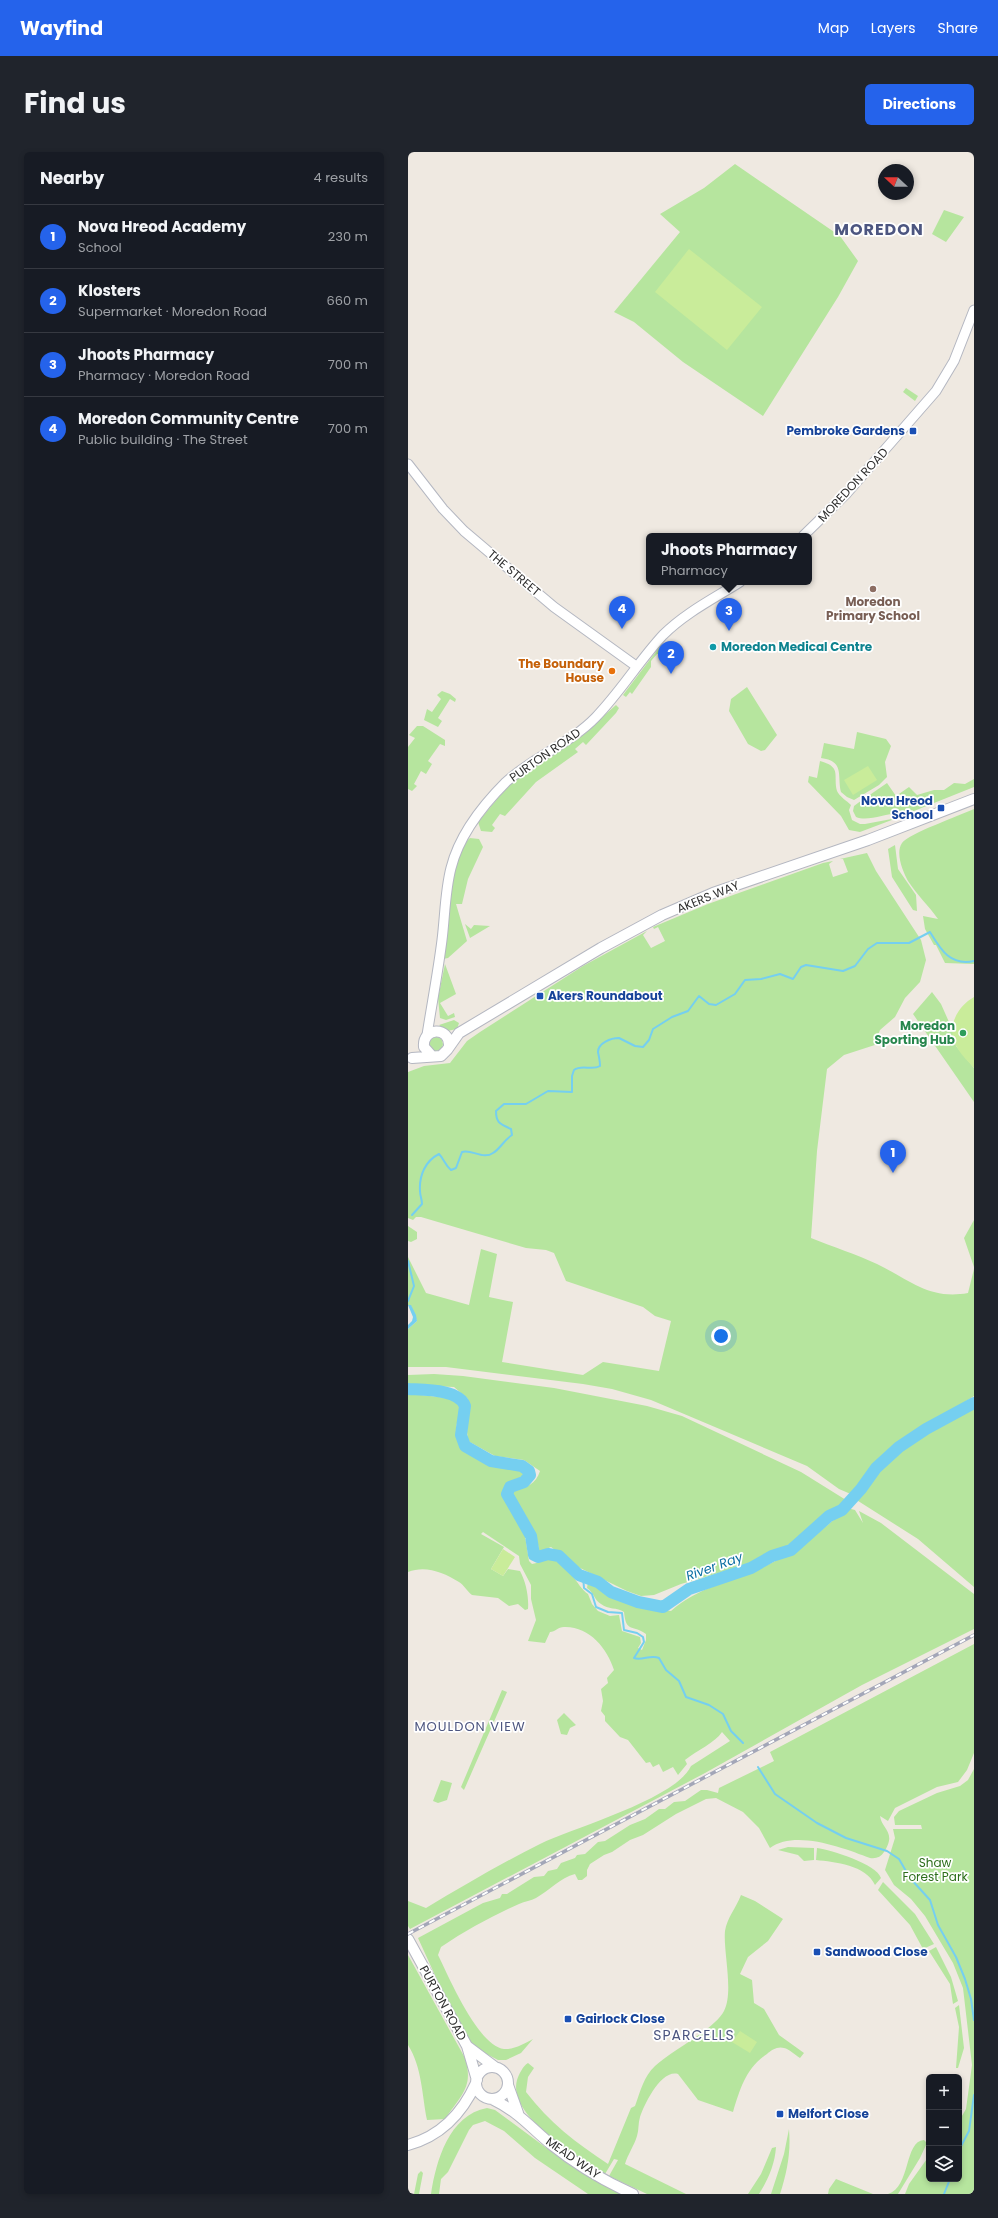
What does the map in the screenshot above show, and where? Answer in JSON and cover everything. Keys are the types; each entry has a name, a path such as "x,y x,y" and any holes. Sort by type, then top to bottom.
{"main road":[{"name":"AKERS WAY","path":"449,1046 460,1033 601,948 662,915 713,893 869,840 974,799"},
{"path":"434,1031 442,1032 448,1038 449,1046 444,1054 410,1059 425,1039 434,1031"},
{"name":"AKERS WAY","path":"442,1032 460,1033"},
{"path":"425,1039 426,1051 432,1056"},
{"name":"PURTON ROAD","path":"408,1939 467,2046 476,2082"},
{"name":"PURTON ROAD","path":"467,2046 495,2067"},
{"path":"408,2145 437,2133 449,2124 465,2106 483,2070 495,2067 505,2073 508,2085 502,2095 465,2106"},
{"path":"476,2082 479,2092 490,2098"},
{"name":"MEAD WAY","path":"508,2085 518,2113"},
{"name":"MEAD WAY","path":"490,2098 518,2113 551,2144 571,2160 607,2182 633,2194"}],"street":[{"name":"MOREDON ROAD","path":"806,533 847,494 936,391 954,361 974,310"},
{"name":"THE STREET","path":"408,464 443,509 464,531 560,612 636,666"},
{"path":"636,666 674,625 735,585"},
{"name":"PURTON ROAD","path":"425,1039 443,930 449,877 454,857 464,836 481,811 506,783 528,766 581,731 613,698 636,666"},
{"path":"430,1013 442,1032"}],"green space":[{"path":"735,164 840,236 858,261 838,297 763,416 683,362 634,322 614,312 680,232 660,214 704,188"},
{"path":"944,210 964,217 946,242 932,234"},
{"path":"689,249 762,307 727,350 655,292"},
{"path":"906,388 918,396 915,401 903,392"},
{"path":"661,645 666,648 661,654 657,654 651,661 651,667 632,694 630,692 626,697 623,695"},
{"path":"747,687 777,735 765,750 761,751 748,744 729,711 731,699"},
{"path":"442,691 450,694 456,699 455,702 450,699 438,718 442,721 438,727 424,720 427,709 432,712 441,699 437,695"},
{"path":"616,705 619,708 616,713 586,745 583,742 575,749 578,752 536,782 505,816 500,814 492,825 495,828 492,832 481,831 478,822 508,786 524,772 584,733"},
{"path":"417,726 423,726 445,740 445,746 440,744 428,761 432,764 426,774 421,771 414,784 417,786 412,791 408,789 408,747 415,738 409,735"},
{"path":"857,732 886,739 891,746 885,762 887,777 879,785 854,800 841,792 838,770 834,762 821,758 824,743 854,749"},
{"path":"820,761 827,763 834,769 837,791 841,797 851,805 849,810 852,820 860,824 865,824 897,818 860,832 849,830 841,816 808,782 809,776 817,778"},
{"path":"868,766 877,780 853,795 844,780"},
{"path":"974,779 974,787 904,815 894,814 862,818 856,817 853,811 854,806 887,783 896,796 909,787 917,795 934,790 944,790 954,783 965,784"},
{"path":"974,809 974,964 945,963 936,945 934,945 925,929 923,916 938,919 908,881 900,862 899,852 902,843 906,839"},
{"path":"470,838 479,839 483,847 468,879 462,904 456,904 467,941 448,958 443,959 450,895 454,876 458,859 464,846"},
{"path":"895,845 898,869 916,895 917,911 913,910 892,877 888,849"},
{"path":"867,853 876,871 921,940 926,960 920,982 905,998 895,1017 880,1030 878,1035 881,1043 844,1055 827,1069 817,1151 811,1238 869,1260 920,1287 942,1294 968,1293 974,1269 974,1396 893,1448 853,1495 839,1489 807,1466 651,1400 612,1389 583,1384 446,1367 408,1367 408,1329 417,1321 411,1306 408,1305 408,1257 426,1293 469,1305 481,1249 497,1254 489,1297 513,1302 502,1362 583,1375 603,1362 659,1371 671,1321 655,1316 643,1307 566,1281 554,1253 546,1250 526,1248 421,1217 416,1217 413,1220 408,1218 408,1072 424,1066 450,1063 467,1041 480,1032 583,966 647,931 643,935 651,948 665,941 658,927 654,929 653,927 708,904 823,863 833,861 829,864 833,877 848,872 843,859 840,859"},
{"path":"465,924 471,929 474,925 490,926 470,938"},
{"path":"445,964 456,994 440,1003 448,1016 454,1013 455,1017 446,1020 440,1018 438,998"},
{"path":"932,992 941,1004 953,1031 956,1046 974,1068 974,1102 913,1014"},
{"name":"Moredon Sporting Hub","path":"974,997 974,1068 960,1052 954,1042 952,1034 954,1020 958,1013 968,1001"},
{"path":"454,1020 459,1023 457,1029 447,1031 439,1025"},
{"path":"433,1037 439,1037 443,1041 443,1047 439,1051 433,1051 429,1047 429,1041"},
{"path":"974,1220 974,1267 964,1238"},
{"path":"408,1226 417,1232 417,1239 411,1242 408,1241"},
{"path":"434,1374 463,1376 554,1388 647,1406 682,1416 801,1472 846,1500 841,1506 814,1523 794,1542 749,1564 681,1584 654,1595 641,1596 627,1591 578,1567 551,1547 539,1552 533,1529 512,1494 514,1490 530,1485 536,1479 540,1471 524,1460 495,1456 468,1441 468,1399 454,1387 408,1385 408,1375"},
{"path":"408,1395 456,1399 459,1406 456,1429 457,1439 463,1448 471,1455 481,1460 524,1471 524,1478 506,1484 505,1500 525,1536 529,1561 532,1564 550,1559 561,1563 588,1594 592,1604 598,1611 610,1616 619,1615 622,1631 640,1637 641,1643 638,1648 642,1650 646,1640 646,1634 628,1626 624,1612 604,1606 599,1602 587,1588 588,1582 620,1600 645,1607 671,1611 692,1596 704,1590 765,1566 786,1555 819,1532 847,1508 855,1510 863,1523 859,1511 881,1523 974,1594 974,1629 862,1685 705,1773 410,1929 408,1926 408,1901 426,1908 496,1867 540,1844 646,1801 666,1790 682,1778 691,1766 730,1741 722,1732 715,1740 685,1760 687,1764 678,1775 673,1767 663,1772 659,1764 653,1767 650,1762 646,1763 628,1740 620,1737 605,1721 605,1716 601,1711 603,1701 601,1689 608,1683 607,1678 614,1670 602,1646 589,1634 581,1630 562,1627 550,1632 545,1643 528,1641 536,1620 531,1599 531,1585 520,1564 519,1556 483,1532 481,1534 504,1547 491,1569 503,1576 508,1569 520,1571 527,1590 528,1609 525,1610 518,1604 509,1606 498,1598 472,1595 461,1583 453,1578 434,1571 421,1569 408,1572"},
{"path":"974,1405 974,1587 918,1539 855,1499 881,1469 909,1445 940,1424"},
{"path":"503,1549 515,1557 503,1576 491,1569"},
{"path":"974,1644 974,1753 967,1770 958,1782 937,1787 895,1808 888,1821 880,1816 881,1821 888,1832 889,1840 888,1845 880,1856 870,1858 834,1845 806,1840 793,1840 780,1843 770,1848 759,1828 743,1812 716,1798 706,1799 676,1814 643,1835 630,1840 590,1864 587,1870 587,1876 582,1880 578,1880 575,1874 570,1876 560,1881 536,1898 521,1903 489,1918 441,1947 438,1955 449,1979 465,2009 484,2036 494,2045 504,2049 515,2047 533,2039 521,2053 506,2060 498,2060 477,2049 471,2042 444,1995 418,1938 483,1903 500,1898 502,1894 507,1894 534,1877 544,1876 548,1871 557,1869 561,1863 575,1858 577,1855 585,1854 598,1842 605,1841 630,1825 645,1819 659,1809 665,1809 674,1802 685,1801 701,1790 718,1793 719,1788 774,1761 770,1752"},
{"path":"502,1690 507,1692 464,1790 461,1787"},
{"path":"564,1713 576,1725 570,1728 567,1735 561,1734 557,1720"},
{"name":"Shaw Forest Park","path":"974,1769 974,2194 905,2194 909,2184 926,2160 926,2182 962,2182 962,2116 966,2109 972,2065 963,1988 953,1963 925,1916 911,1899 894,1885 885,1870 895,1838 893,1829 922,1829 921,1825 895,1825 894,1817 899,1811 937,1793 960,1786 968,1780"},
{"path":"441,1780 452,1783 447,1800 438,1803 433,1801"},
{"path":"788,1847 814,1848 814,1860 804,1861 798,1855 778,1850"},
{"path":"817,1848 853,1858 878,1873 881,1878 875,1885 871,1878 857,1869 832,1862 816,1860"},
{"path":"883,1882 915,1914 934,1944 923,1949 910,1925 878,1890"},
{"path":"741,1895 755,1901 783,1919 768,1941 748,1957 740,1974 752,1980 754,2003 764,2009 779,2035 804,2053 800,2058 784,2048 777,2048 760,2060 749,2072 738,2095 733,2112 698,2100 678,2074 672,2074 665,2077 654,2089 645,2105 639,2119 637,2136 625,2164 686,2194 647,2194 609,2176 618,2160 614,2159 605,2174 563,2147 548,2134 523,2108 517,2094 517,2080 521,2070 528,2063 534,2068 528,2077 526,2092 544,2113 564,2131 608,2164 631,2108 635,2106 643,2084 651,2070 662,2060 712,2025 724,2011 728,1993 725,1931"},
{"path":"936,1947 951,1977 958,2001 953,2004 950,1984 929,1951"},
{"path":"408,1955 465,2058 468,2076 467,2084 461,2097 445,2119 427,2120 419,2072 413,2054 408,2045"},
{"path":"959,2005 964,2048 958,2068 956,2068 959,2027 955,2008"},
{"path":"740,2031 757,2042 750,2053 732,2042"},
{"path":"487,2108 495,2110 568,2164 597,2182 621,2194 588,2194 535,2158 504,2131 485,2121 473,2125 469,2130 448,2172 441,2179 439,2194 431,2194 433,2181 441,2154 454,2130 463,2120 474,2112"},
{"path":"789,2129 789,2154 780,2194 771,2194 784,2154"},
{"path":"924,2140 926,2142 920,2158 898,2194 888,2194 895,2190 901,2183 913,2148 918,2142"},
{"path":"776,2147 773,2166 762,2189 759,2194 748,2194 761,2174 772,2148"},
{"path":"421,2171 423,2173 419,2194 414,2194 418,2174"},
{"path":"836,2179 873,2194 828,2194 829,2189"}],"water":[{"path":"408,1305 411,1305 417,1321 408,1329 408,1325 412,1321 413,1317"}],"waterway":[{"path":"412,1215 422,1204 420,1193 422,1175 427,1165 434,1157 439,1154 451,1170 456,1168 462,1152 466,1151 481,1155 489,1155 493,1153 512,1135 511,1129 502,1125 497,1119 496,1111 504,1104 526,1104 548,1091 572,1092 572,1076 574,1070 577,1068 594,1068 600,1066 598,1052 600,1046 609,1040 619,1038 635,1046 643,1047 649,1040 653,1029 672,1017 688,1011 699,996 709,1004 716,1005 735,994 745,980 761,979 780,974 793,979 801,967 806,965 843,971 855,966 868,949 877,943 909,943 930,932 942,950 952,959 966,962 974,961"},
{"path":"408,1261 414,1286 408,1301"},
{"name":"River Ray","path":"408,1389 431,1390 449,1393 456,1396 465,1406 461,1435 465,1446 491,1461 522,1466 529,1471 530,1475 524,1482 510,1487 507,1494 531,1536 534,1555 538,1557 548,1554 559,1556 579,1575 598,1582 611,1592 638,1602 663,1607 689,1589 751,1568 772,1556 791,1550 829,1516 842,1510 861,1489 876,1468 899,1447 926,1429 974,1403"},
{"path":"583,1577 584,1588 592,1594 596,1607 608,1612 622,1613 624,1630 637,1633 643,1637 644,1642 634,1658 659,1658 666,1670 679,1681 686,1697 709,1705 723,1714 731,1731 743,1743"},
{"path":"758,1767 775,1794 817,1823 846,1838 887,1851 899,1859 910,1878 930,1900 938,1925 956,1957 965,1979 971,1999 974,2020"},
{"path":"961,2146 969,2131 974,2095"},
{"path":"944,2194 949,2182"}],"railway":[{"path":"408,1934 974,1635"}],"place":[{"name":"Pembroke Gardens","path":"913,431"},
{"name":"Moredon Primary School","path":"873,589"},
{"name":"Moredon Community Centre","path":"622,629"},
{"name":"Jhoots Pharmacy","path":"729,631"},
{"name":"Moredon Medical Centre","path":"713,647"},
{"name":"The Boundary House","path":"612,671"},
{"name":"Klosters","path":"671,674"},
{"name":"Nova Hreod School","path":"941,808"},
{"name":"Akers Roundabout","path":"540,996"},
{"name":"Moredon Sporting Hub","path":"963,1033"},
{"name":"Nova Hreod Academy","path":"893,1173"},
{"name":"Sandwood Close","path":"817,1952"},
{"name":"Gairlock Close","path":"568,2019"},
{"name":"Melfort Close","path":"780,2114"}],"district":[{"name":"MOREDON","path":"879,229"},
{"name":"MOULDON VIEW","path":"470,1726"},
{"name":"SPARCELLS","path":"694,2035"}]}
